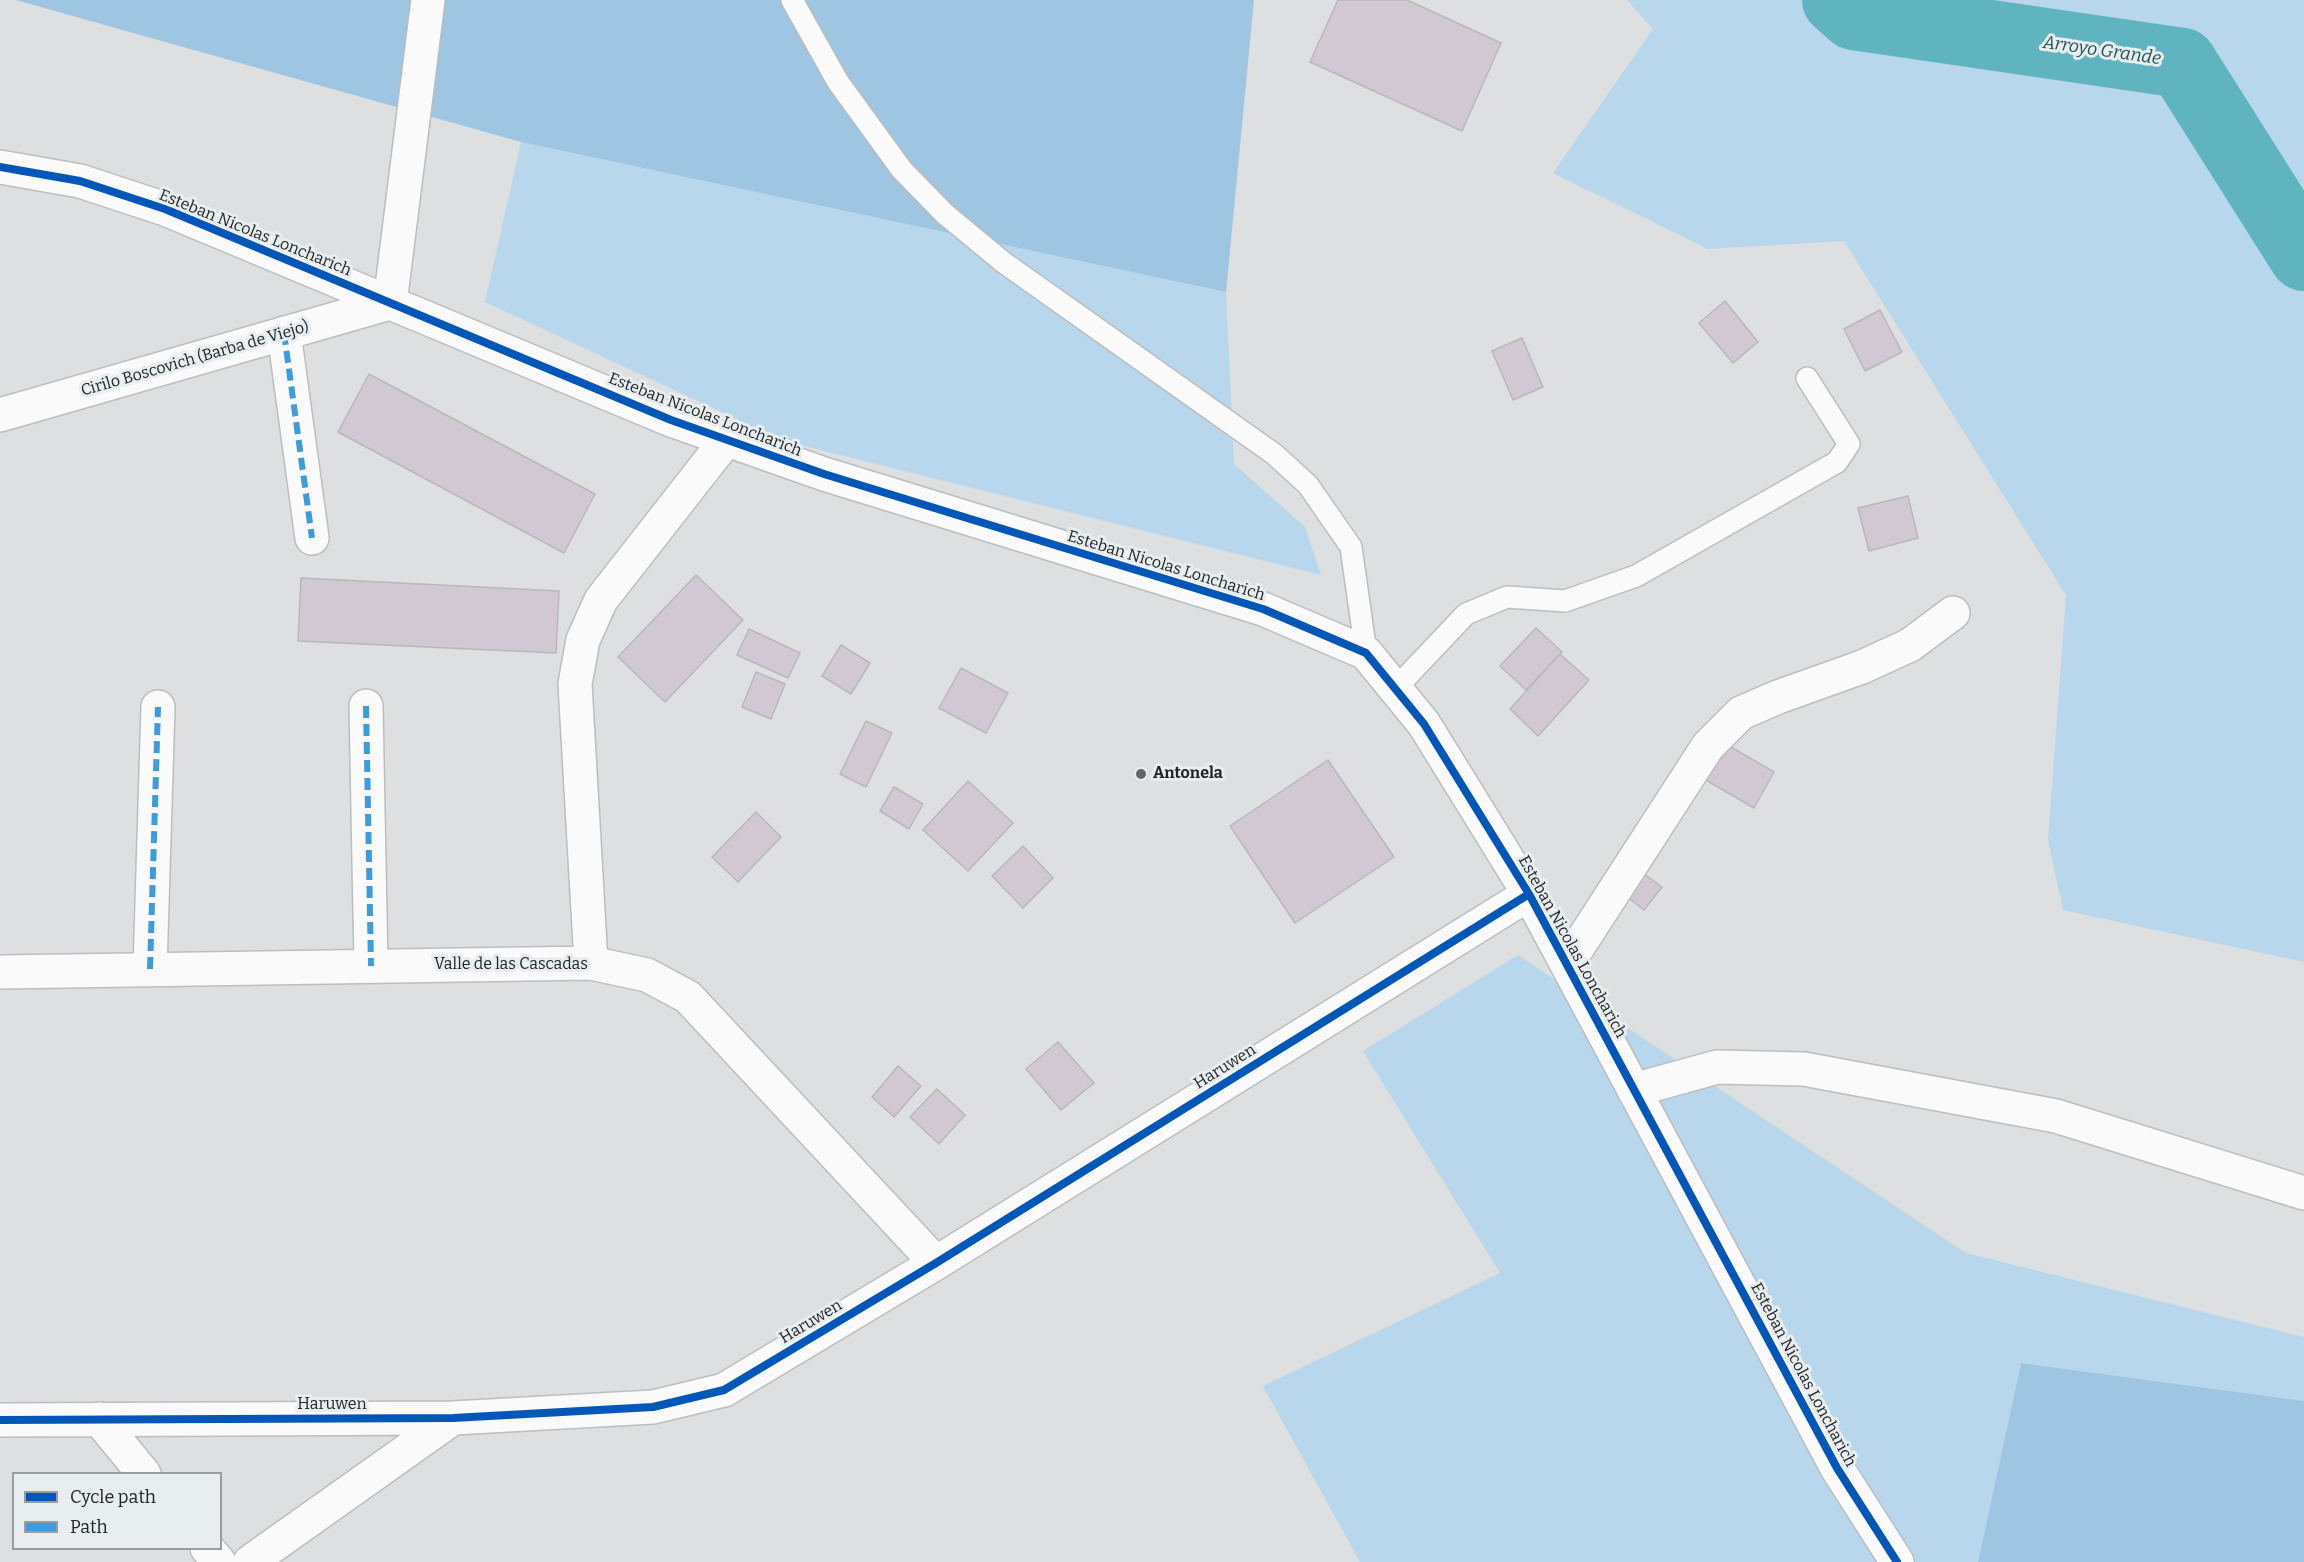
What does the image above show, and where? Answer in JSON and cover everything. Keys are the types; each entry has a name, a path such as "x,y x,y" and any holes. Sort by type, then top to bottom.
{"street":[{"path":"390,303 428,0"},
{"name":"Esteban Nicolas Loncharich","path":"0,167 80,181 165,208 671,420 835,477 1263,609 1366,653 1424,724 1529,894 1837,1468 1897,1562"},
{"name":"Cirilo Boscovich (Barba de Viejo)","path":"0,415 390,303"},
{"path":"284,333 312,538"},
{"path":"591,963 575,684 583,640 601,600 727,439"},
{"path":"1567,964 1708,746 1741,713 1778,697 1862,667 1910,645 1953,613"},
{"path":"366,706 371,966"},
{"path":"150,969 158,707"},
{"name":"Haruwen","path":"0,1420 453,1418 653,1407 724,1390 936,1263 1529,894"},
{"name":"Valle de las Cascadas","path":"0,972 591,963 647,975 688,997 936,1263"},
{"path":"1634,1090 1717,1067 1804,1070 2056,1116 2304,1193"},
{"path":"250,1562 453,1418"},
{"path":"99,1419 143,1472"},
{"path":"209,1550 219,1562"}],"lane":[{"path":"792,0 838,82 902,170 945,214 1003,262 1274,454 1308,484 1351,547 1366,653"},
{"path":"1395,688 1466,614 1507,597 1565,601 1636,576 1838,462 1849,444 1807,378"}],"shaded area":[{"path":"16,0 1254,0 1226,292 521,142"},
{"path":"1627,0 2304,0 2304,962 2063,910 2048,840 2066,595 1844,241 1708,249 1553,173 1653,29"},
{"path":"521,142 1226,292 1234,464 1305,527 1321,575 784,441 485,302"},
{"path":"1518,955 1966,1253 2304,1337 2304,1401 2021,1363 1978,1562 1360,1562 1263,1386 1500,1273 1363,1051"},
{"path":"2021,1363 2304,1401 2304,1562 1978,1562"}],"building":[{"path":"1338,0 1407,0 1501,43 1462,131 1310,62"},
{"path":"1725,301 1758,342 1733,363 1699,323"},
{"path":"1880,310 1902,352 1865,371 1844,329"},
{"path":"1522,338 1543,387 1513,400 1492,351"},
{"path":"369,374 595,494 564,553 338,432"},
{"path":"1908,496 1918,538 1869,551 1858,508"},
{"path":"696,575 743,620 665,702 618,657"},
{"path":"301,578 559,591 556,653 298,641"},
{"path":"1536,628 1562,652 1526,690 1500,666"},
{"path":"749,629 800,653 788,678 737,655"},
{"path":"841,645 870,663 851,694 822,676"},
{"path":"1560,654 1589,680 1538,736 1510,709"},
{"path":"961,668 1008,693 986,733 939,708"},
{"path":"756,672 785,684 771,719 742,707"},
{"path":"866,721 892,733 866,787 840,774"},
{"path":"1724,743 1774,772 1754,808 1704,779"},
{"path":"1328,760 1394,857 1295,923 1230,826"},
{"path":"968,781 1013,823 968,871 923,830"},
{"path":"894,787 923,804 909,829 880,811"},
{"path":"756,812 781,837 738,882 712,857"},
{"path":"1023,846 1053,878 1023,908 992,876"},
{"path":"1639,870 1662,887 1644,910 1622,893"},
{"path":"1058,1042 1094,1083 1061,1110 1026,1069"},
{"path":"898,1066 921,1086 894,1117 872,1097"},
{"path":"937,1089 965,1115 939,1144 910,1117"}],"waterway":[{"name":"Arroyo Grande","path":"1837,0 1854,15 2182,63 2304,256"}],"marked path":[{"path":"284,333 312,538"},
{"path":"366,706 371,966"},
{"path":"150,969 158,707"}],"cycle path":[{"path":"0,167 80,181 165,209 671,420 824,474 1263,609 1366,653 1424,724 1529,894 1837,1468 1897,1562"},
{"path":"0,1420 453,1418 653,1407 724,1390 936,1263 1529,894"}],"place":[{"name":"Antonela","path":"1141,774"}]}
